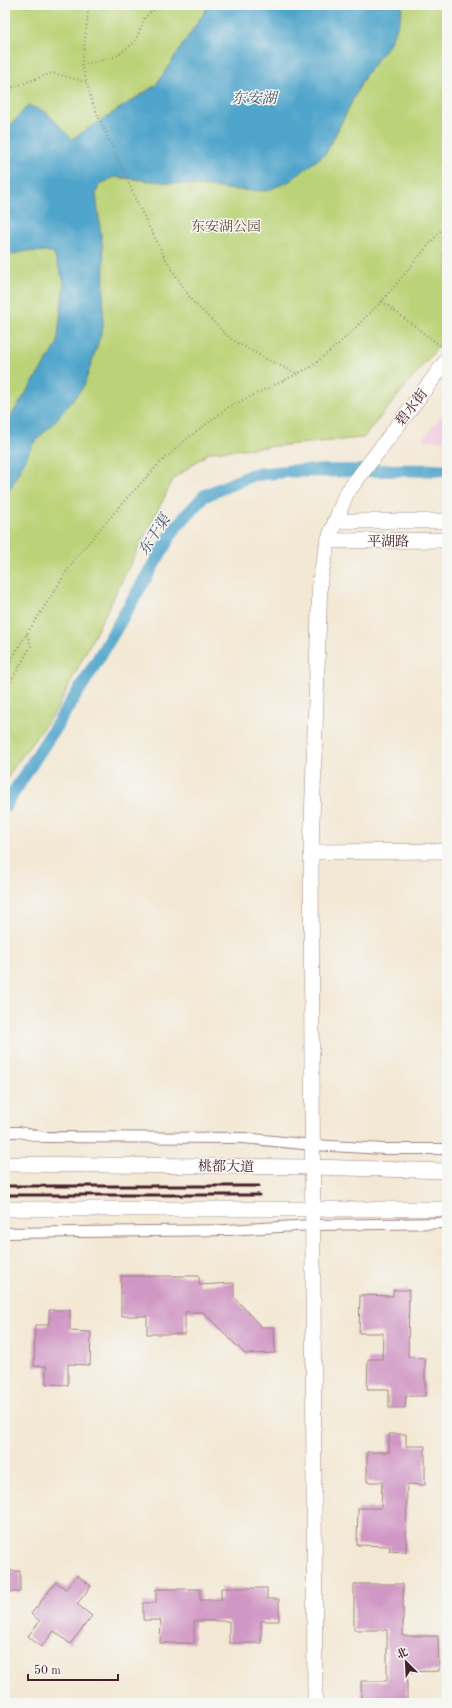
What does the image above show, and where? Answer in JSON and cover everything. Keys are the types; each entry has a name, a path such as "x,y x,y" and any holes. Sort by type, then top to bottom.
{"street":[{"name":"碧水街","path":"315,1703 311,852 320,579 328,541 346,494 447,360"},
{"name":"平湖路","path":"335,521 447,521"},
{"name":"平湖路","path":"328,541 447,540"},
{"path":"311,852 447,851"},
{"path":"5,1132 19,1132 43,1137 243,1138 312,1145 384,1149 447,1149"},
{"name":"桃都大道","path":"5,1164 313,1167 447,1171"},
{"path":"5,1233 227,1230 313,1217 447,1209"},
{"path":"5,1210 313,1217 447,1224"}],"path":[{"path":"89,5 82,65 92,102 142,215 165,258 192,301 232,340 270,361 298,374"},
{"path":"82,65 115,57 135,42 145,17 160,5"},
{"path":"5,90 52,73 87,82"},
{"path":"5,671 26,634 76,558 126,499 160,463 188,438 229,408 311,367 343,340 382,301 447,223"},
{"path":"382,301 447,351"},
{"path":"5,692 31,646 26,634"}],"shaded area":[{"path":"447,408 447,440 422,440"}],"green space":[{"name":"东安湖公园","path":"5,5 447,5 447,336 363,438 210,452 174,478 57,709 14,767 5,783"}],"water":[{"name":"东安湖","path":"209,5 403,5 399,23 388,46 366,74 326,153 290,181 266,191 237,190 114,177 99,185 96,194 104,259 103,328 84,386 57,419 33,444 5,499 5,425 57,345 64,282 53,252 24,251 5,257 5,132 28,105 47,113 72,139 156,85"}],"building":[{"path":"121,1276 199,1276 199,1285 234,1283 234,1297 261,1327 274,1327 275,1353 245,1354 203,1312 185,1312 185,1334 147,1334 147,1316 121,1316"},
{"path":"393,1290 409,1290 408,1357 425,1358 425,1396 406,1396 405,1408 389,1408 389,1389 367,1389 368,1359 382,1359 383,1333 359,1333 360,1295 393,1296"},
{"path":"49,1310 70,1310 70,1331 91,1332 90,1365 68,1364 68,1385 46,1384 46,1366 34,1366 35,1325 49,1325"},
{"path":"389,1434 406,1434 406,1446 425,1446 425,1485 407,1484 406,1552 389,1551 390,1546 357,1545 358,1508 381,1508 382,1482 367,1482 367,1452 389,1452"},
{"path":"5,1571 20,1571 20,1592 5,1592"},
{"path":"77,1575 91,1586 77,1604 92,1616 70,1644 54,1631 41,1647 28,1636 40,1621 31,1614 56,1582 66,1589"},
{"path":"354,1584 403,1584 403,1636 438,1636 439,1671 407,1672 407,1703 361,1703 361,1681 387,1681 387,1630 354,1630"},
{"path":"221,1588 267,1588 267,1599 279,1599 279,1621 261,1621 261,1643 229,1643 229,1621 194,1621 194,1643 160,1643 161,1620 143,1620 143,1603 156,1603 156,1589 200,1589 200,1600 221,1600"}],"waterway":[{"name":"东干渠","path":"5,806 91,671 175,528 204,496 252,475 291,471 447,470"}],"railway":[{"path":"5,1186 259,1186"},
{"path":"5,1195 259,1195"}]}
